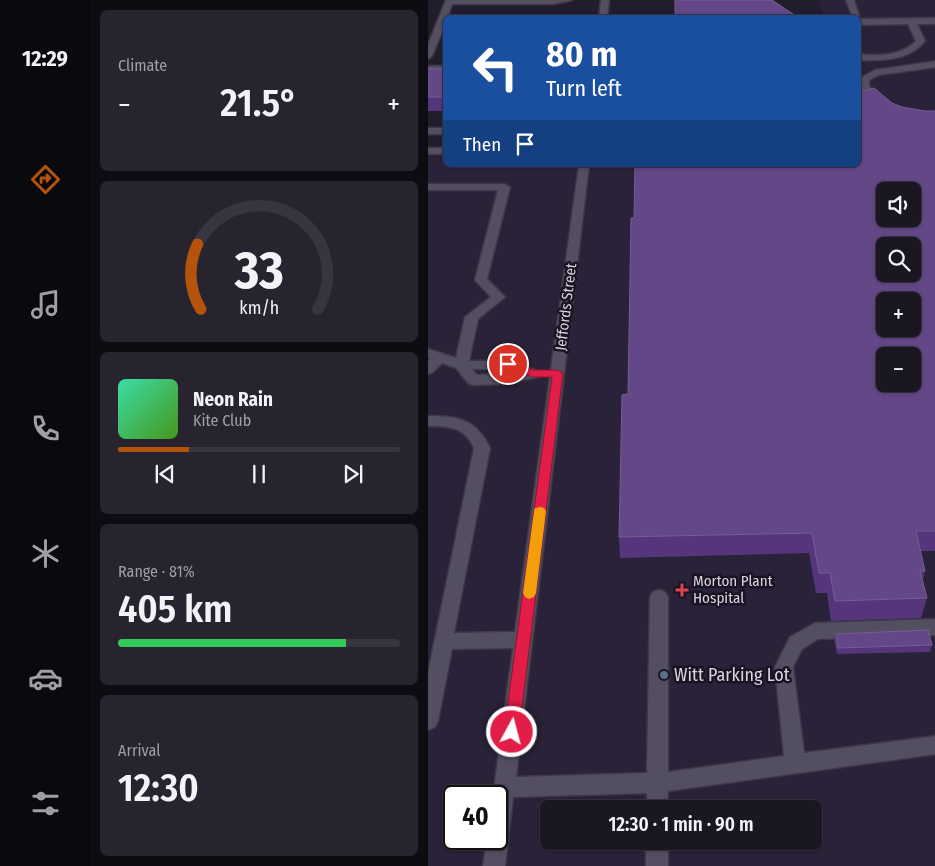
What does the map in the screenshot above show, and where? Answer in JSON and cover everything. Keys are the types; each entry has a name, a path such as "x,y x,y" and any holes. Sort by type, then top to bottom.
{"street":[{"path":"444,15 449,1 554,2 568,0"},
{"path":"603,15 605,0"},
{"path":"850,0 856,15"},
{"path":"428,56 443,17"},
{"path":"861,20 936,21"},
{"path":"861,57 882,57 916,48 921,41 911,21"},
{"path":"432,45 443,45"},
{"path":"886,114 872,102 864,85 865,79 875,73 936,64"},
{"path":"428,69 443,69"},
{"path":"428,131 443,131"},
{"path":"428,151 443,151"},
{"name":"Jeffords Street","path":"504,785 584,167"},
{"path":"429,187 504,187 481,280 499,298 472,317 461,365"},
{"path":"428,369 434,355 461,365 473,380 506,379 533,374 557,373"},
{"path":"428,421 448,421 463,424 477,435 482,448 428,721"},
{"path":"657,800 659,597"},
{"path":"795,764 784,667 796,643 815,630 936,627"},
{"path":"444,641 523,640"},
{"path":"508,787 657,783 936,745"},
{"name":"Jeffords Street","path":"494,866 496,850"},
{"path":"657,850 657,866"}],"shaded area":[{"name":"Morton Plant Hospital","path":"819,0 935,0 935,866 428,866 428,157 443,156 443,167 861,167 861,15 823,15"}],"building":[{"path":"675,0 772,0 794,15 675,15"},
{"path":"428,69 443,69 443,97 428,97"},
{"name":"Morton Plant Hospital","path":"874,88 892,103 902,107 936,111 936,531 916,531 925,571 920,571 927,598 835,601 830,573 819,573 812,533 619,537 622,395 628,394 631,218 634,218 635,167 861,167 861,91"},
{"path":"928,630 932,645 838,648 836,634"}],"slow traffic":[{"path":"529,593 540,511"}],"place":[{"name":"Morton Plant Hospital","path":"682,590"},
{"name":"Witt Parking Lot","path":"664,675"}],"route":[{"path":"508,364 533,374 557,373 512,732"}]}
